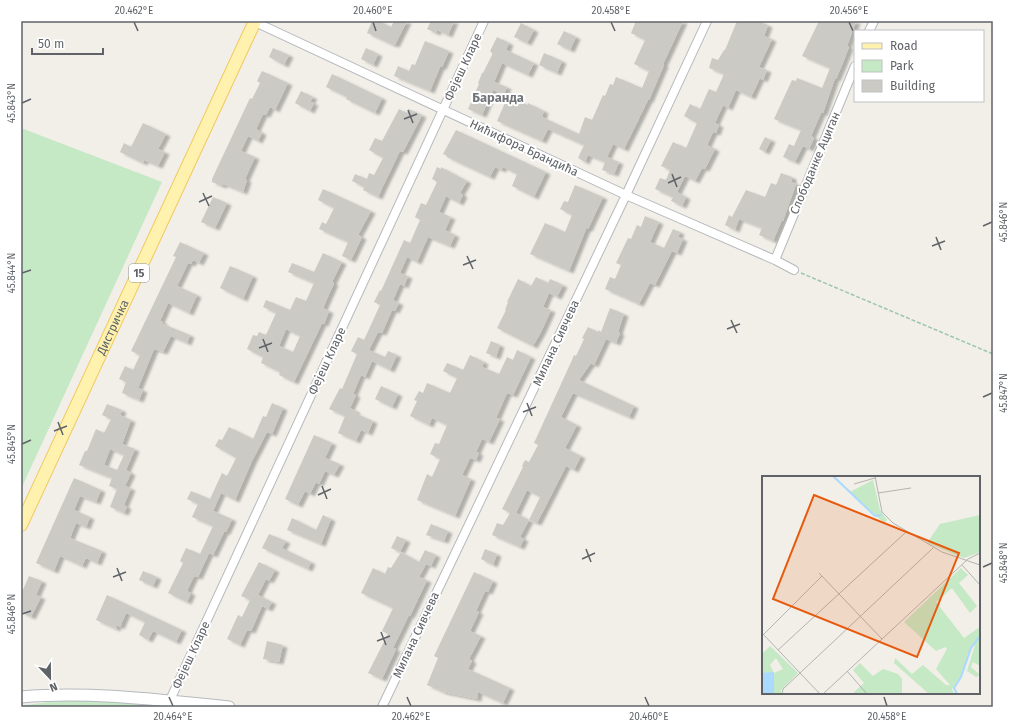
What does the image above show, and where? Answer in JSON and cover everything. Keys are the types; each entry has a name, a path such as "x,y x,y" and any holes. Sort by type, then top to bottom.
{"main road":[{"name":"Дистричка","path":"21,526 255,21"},
{"path":"21,697 78,695 170,700 229,707"}],"street":[{"name":"Нићифора Брандића","path":"255,21 626,195 775,260 794,270"},
{"name":"Фејеш Кларе","path":"170,700 484,21"},
{"name":"Милана Сивчева","path":"382,707 626,195 707,21"},
{"name":"Слободанке Ациган","path":"775,260 854,68"}],"path":[{"path":"794,270 993,354"}],"green space":[{"path":"21,128 162,182 21,489 22,379"},
{"path":"88,699 162,707 21,707 48,702"}],"building":[{"path":"372,21 379,21 391,27 394,21 407,21 395,45 393,45 367,33"},
{"path":"431,21 454,21 448,35 437,30 436,33 427,29"},
{"path":"636,21 683,21 663,64 664,65 649,100 624,149 613,144 607,157 619,162 614,174 602,170 605,162 588,155 585,162 578,158 584,145 548,129 542,141 497,121 508,96 528,105 528,103 544,111 542,117 579,134 585,117 592,120 603,95 605,96 610,84 613,85 616,77 642,88 649,71 634,64 645,40 631,33"},
{"path":"737,21 758,21 768,25 764,36 772,39 759,67 767,70 763,80 760,78 751,97 736,90 728,108 723,105 715,123 719,125 716,133 713,132 707,145 715,149 705,169 702,168 695,181 685,176 677,192 686,197 682,206 671,201 673,197 655,189 660,178 666,180 670,170 661,166 673,142 686,148 697,123 684,116 690,104 700,109 709,89 716,92 724,74 709,68 712,58 718,60 725,50"},
{"path":"819,21 856,21 847,46 849,47 842,65 836,79 835,78 823,113 821,113 811,136 814,138 809,149 803,146 795,162 783,157 789,144 794,146 801,130 774,119 792,80 796,81 797,78 822,88 830,68 802,56"},
{"path":"521,23 534,30 527,43 514,37"},
{"path":"564,31 576,37 570,50 557,44"},
{"path":"497,37 509,43 506,50 534,63 528,75 502,63 494,82 507,87 504,94 493,90 482,115 468,109 482,73 492,55 490,51"},
{"path":"425,41 449,51 442,67 440,67 430,91 394,76 398,66 409,71 412,64 415,65"},
{"path":"273,48 289,55 284,65 269,57"},
{"path":"366,48 378,54 373,65 361,59"},
{"path":"544,53 562,61 557,73 539,65"},
{"path":"262,71 288,83 275,110 270,107 266,115 263,114 256,129 262,133 258,141 248,136 241,151 255,157 245,179 247,180 243,192 223,184 222,186 212,182 212,179 250,98 252,99 260,83 257,81"},
{"path":"332,74 382,98 375,113 346,99 347,97 326,87"},
{"path":"301,91 313,97 310,102 314,103 310,111 295,103"},
{"path":"399,109 407,113 409,109 422,115 403,152 400,151 378,197 363,190 364,187 352,181 355,174 367,179 369,173 374,175 383,158 369,150 375,138 382,141"},
{"path":"143,123 166,134 158,149 165,152 158,166 144,160 143,163 120,152 124,143 131,147"},
{"path":"456,130 546,172 534,197 512,186 517,174 503,167 501,170 495,167 490,177 443,154"},
{"path":"765,137 771,140 765,152 759,149"},
{"path":"437,167 441,169 441,167 467,181 460,193 463,195 459,203 446,196 439,212 451,217 445,230 455,235 450,246 428,237 417,262 407,257 400,273 408,276 404,286 400,284 393,300 399,303 395,311 392,310 382,333 378,332 369,350 385,357 388,351 397,355 390,370 372,361 365,377 361,375 353,394 356,395 350,408 356,411 355,413 373,421 368,433 361,430 356,441 338,433 345,416 329,409 340,388 342,389 357,354 351,351 358,337 364,340 380,305 374,302 380,290 381,291 404,240 410,243 420,220 415,217 421,203 426,205 437,182 432,179"},
{"path":"781,173 792,177 792,182 796,184 783,221 782,220 773,241 759,235 762,228 739,219 735,230 725,225 729,215 732,217 746,190 765,197 771,183 776,185"},
{"path":"575,185 603,197 588,229 586,229 569,271 530,254 545,223 565,232 572,215 560,209 564,201 568,202"},
{"path":"323,189 371,211 358,235 362,237 351,260 342,256 348,242 319,229 322,222 326,224 334,208 318,200"},
{"path":"213,197 227,203 215,228 201,222"},
{"path":"645,216 659,222 650,242 664,248 673,229 680,232 678,237 683,239 677,253 672,251 655,285 650,283 639,304 605,289 610,277 615,279 621,265 616,263 628,238 631,239 637,225 641,227"},
{"path":"180,242 204,253 199,263 193,260 191,264 188,263 177,286 197,295 189,313 168,303 160,321 163,322 163,324 190,335 187,343 171,336 163,352 154,349 138,388 143,390 139,400 122,393 126,382 119,379 125,366 133,370 140,355 131,351 176,257 173,256"},
{"path":"323,253 342,262 332,282 334,283 323,308 329,311 324,324 322,323 294,382 279,375 280,372 261,363 263,357 247,349 253,335 257,336 259,332 266,335 276,313 263,307 266,300 290,310 296,297 306,301 314,283 288,272 292,263 314,272","holes":["286,329 300,336 293,352 279,346"]},
{"path":"230,266 253,276 243,299 220,288"},
{"path":"536,277 548,283 550,279 563,285 557,297 549,293 543,307 551,310 533,346 497,328 518,279 531,286"},
{"path":"610,308 624,314 616,343 606,339 594,365 591,363 579,380 634,406 629,417 573,393 561,417 577,425 565,448 581,456 574,470 566,466 537,523 529,520 520,537 524,539 520,547 492,535 497,523 503,525 510,513 502,509 525,460 529,462 538,445 534,443 574,355 576,356 584,339 582,338 588,327 601,332","holes":["527,490 540,497 529,520 516,513"]},
{"path":"491,341 500,345 496,357 486,353"},
{"path":"517,350 531,357 513,395 507,393 496,418 500,419 489,442 482,439 476,452 479,453 476,460 470,458 462,475 471,479 455,516 417,500 427,474 432,477 440,459 430,454 435,443 439,444 447,425 432,418 429,425 410,416 417,401 414,400 419,391 423,393 427,383 450,393 457,378 443,371 447,363 463,370 470,355 484,362 482,367 499,374 507,357 513,360"},
{"path":"381,386 398,394 392,407 375,399"},
{"path":"272,403 283,408 272,434 267,432 252,461 235,500 221,493 213,511 232,519 226,532 224,532 213,555 209,553 198,577 194,576 187,591 191,593 187,602 168,593 183,563 180,561 186,548 200,554 213,526 192,517 198,504 187,499 191,491 210,499 222,473 227,476 236,458 215,446 219,439 222,440 229,427 253,439 263,416 266,417"},
{"path":"107,404 122,410 120,415 131,420 122,444 135,449 126,470 131,473 125,486 131,488 124,505 127,507 124,513 110,507 117,489 109,486 112,478 79,465 85,451 87,451 96,429 104,433 111,419 102,415","holes":["110,449 124,455 117,470 104,465"]},
{"path":"314,435 332,443 325,458 340,464 334,475 325,471 319,484 316,482 310,494 305,491 298,505 285,499"},
{"path":"74,478 101,490 96,502 80,496 74,510 90,517 86,527 76,523 70,538 102,551 97,563 86,558 82,566 60,556 54,571 36,563"},
{"path":"323,515 331,519 321,544 287,530 292,518 316,530"},
{"path":"431,524 448,531 444,541 426,535"},
{"path":"269,534 286,541 282,548 311,562 308,569 262,548"},
{"path":"397,536 406,540 400,552 391,548"},
{"path":"485,549 497,554 493,565 481,559"},
{"path":"425,550 436,555 431,566 426,564 419,577 427,580 393,648 396,649 382,679 368,673 388,634 382,631 393,608 361,593 373,568 385,574 388,567 391,568 401,552 419,562"},
{"path":"259,562 275,570 269,581 266,579 258,595 272,602 268,609 262,606 251,631 247,630 240,645 227,639 238,615 242,617 250,600 241,596"},
{"path":"143,571 157,577 153,586 139,580"},
{"path":"474,572 493,581 488,592 485,591 476,611 479,612 470,631 481,636 469,659 472,661 468,669 510,688 503,703 478,692 477,699 443,692 427,685 438,658 434,656"},
{"path":"29,576 42,581 36,595 41,597 31,617 21,612 21,594"},
{"path":"107,595 182,630 176,642 153,631 148,640 139,635 145,622 126,613 120,627 117,625 116,629 96,620"},
{"path":"267,641 283,645 279,662 263,659"}],"district":[{"name":"Баранда","path":"498,97"}]}
